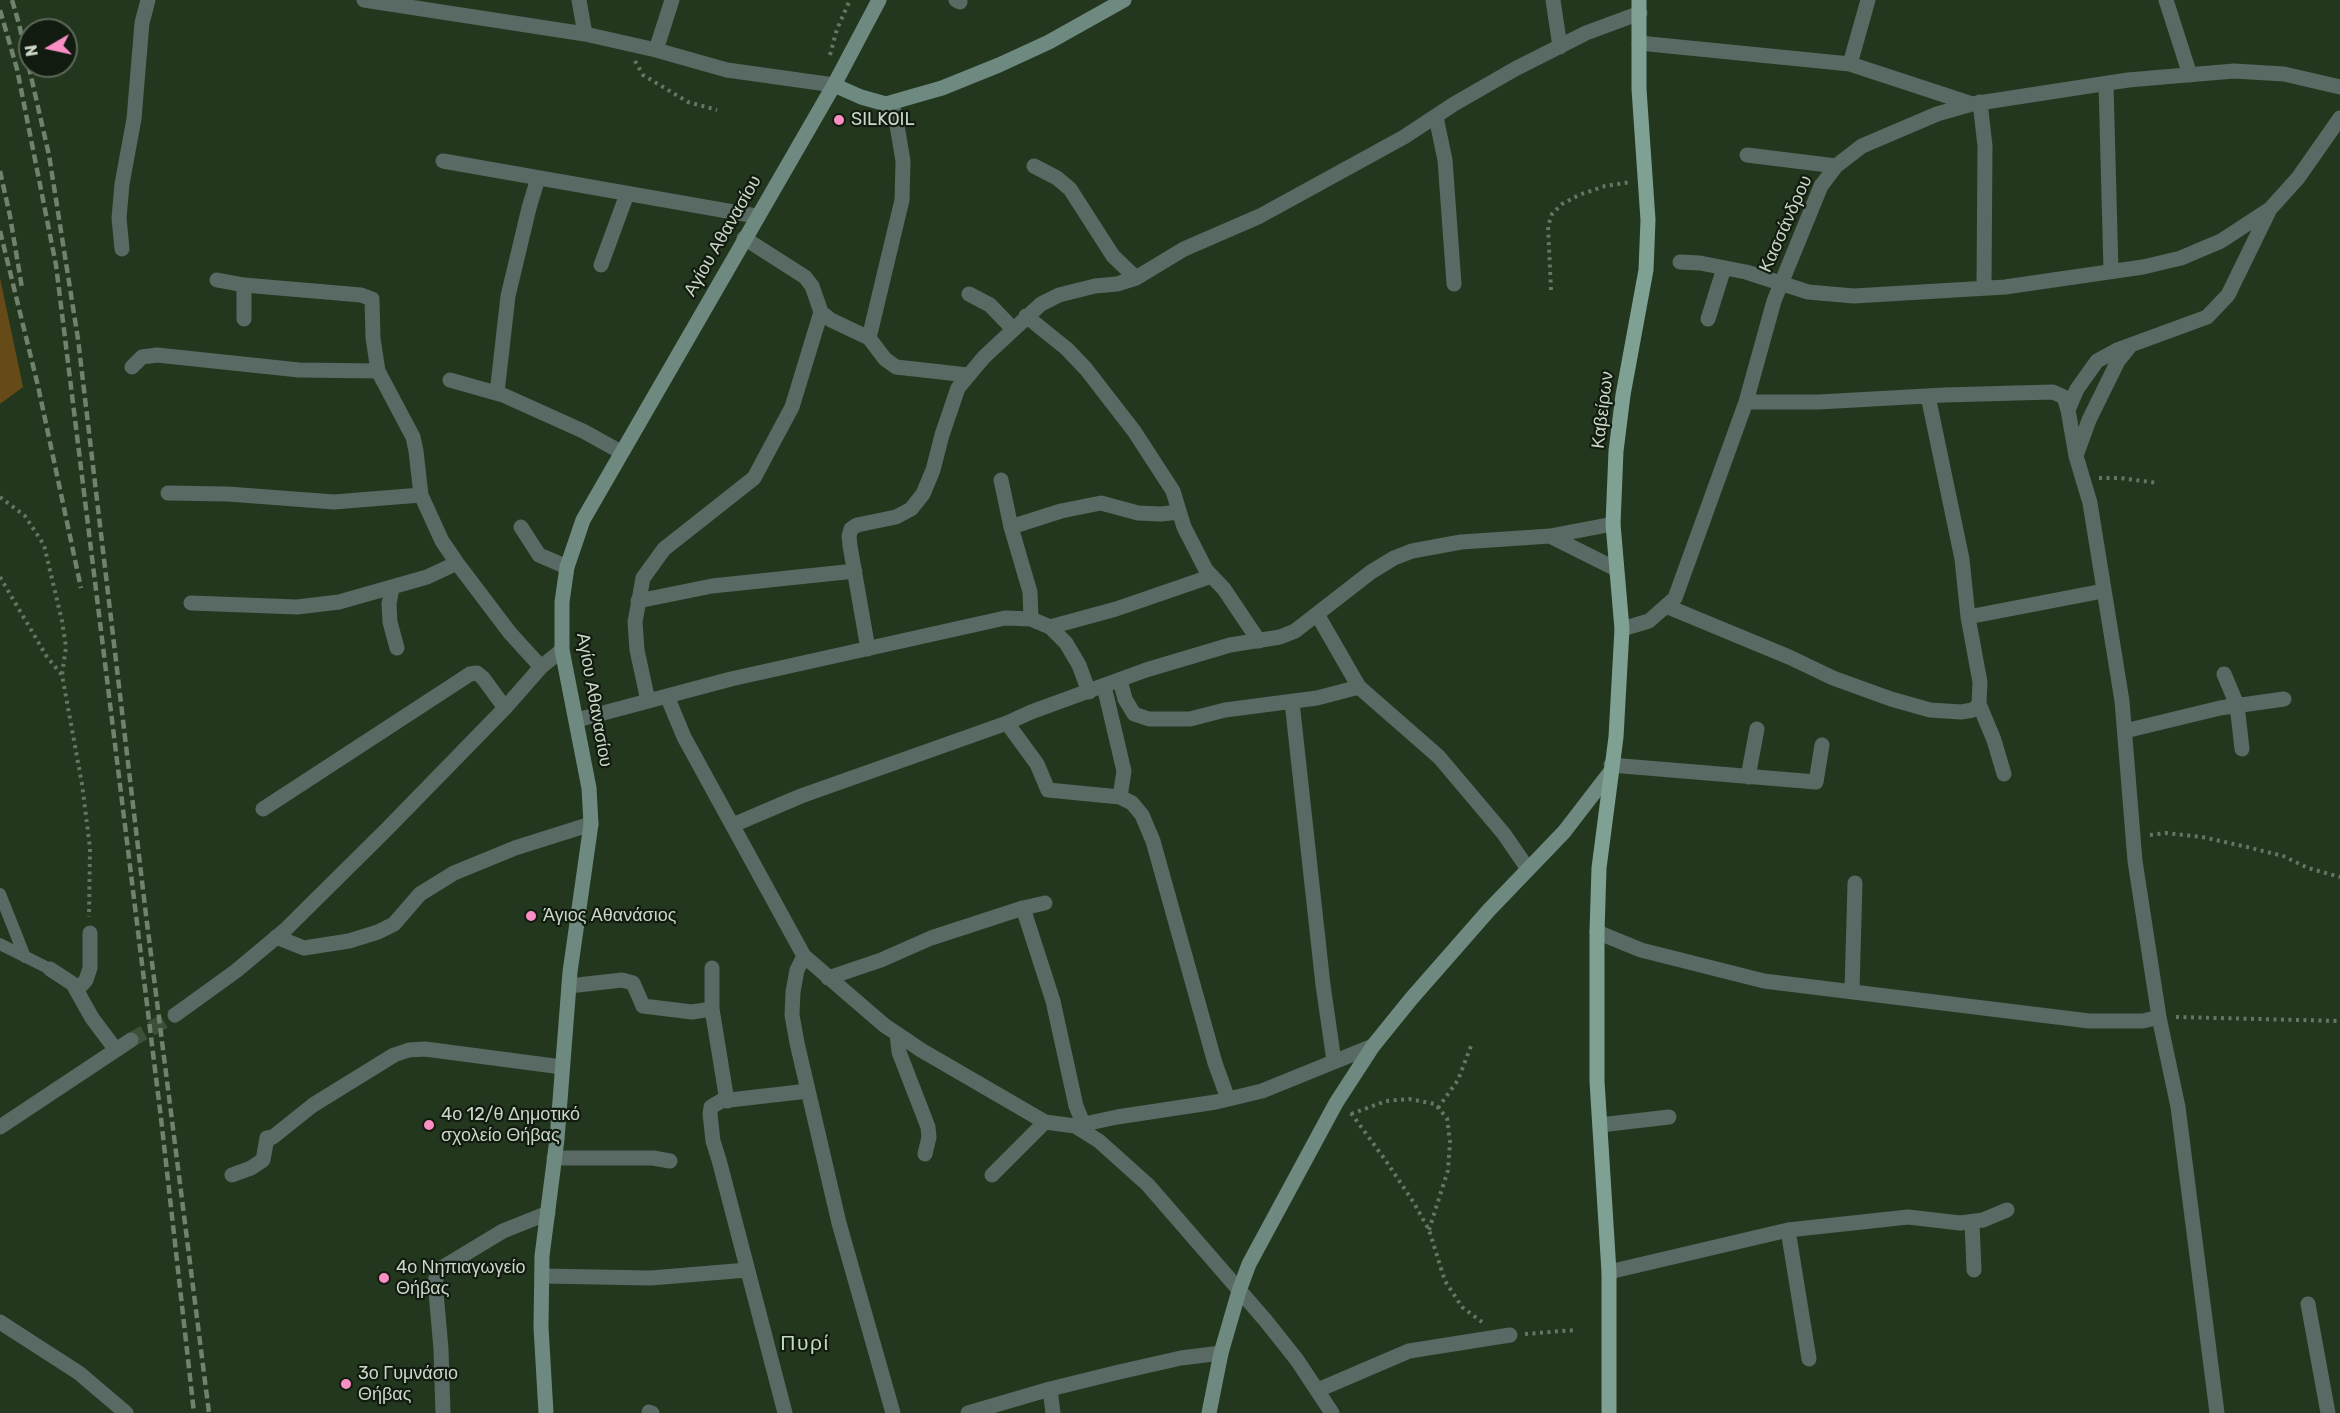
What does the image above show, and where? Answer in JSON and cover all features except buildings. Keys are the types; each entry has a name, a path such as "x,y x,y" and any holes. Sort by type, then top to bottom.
{"main road":[{"name":"Αγίου Αθανασίου","path":"546,1413 541,1326 542,1276 569,986 591,824 589,788 562,650 562,602 567,567 583,520 756,216 834,85 879,0"},
{"path":"834,85 861,97 886,104 942,88 1049,42 1124,0"},
{"name":"Καβείρων","path":"1609,1413 1609,1272 1597,1081 1597,932 1599,868 1616,737 1622,629 1613,524 1616,451 1623,395 1646,270 1648,220 1647,179 1639,89 1640,6"},
{"path":"1209,1413 1221,1353 1239,1291 1264,1235 1340,1098 1372,1046 1445,959 1564,832 1611,768"}],"street":[{"path":"122,249 119,218 122,184 134,119 142,23 147,0"},
{"path":"364,0 585,34 656,50 727,70 834,85"},
{"path":"579,0 585,34"},
{"path":"656,50 672,0"},
{"path":"1552,0 1560,47"},
{"path":"1850,64 1868,0"},
{"path":"2166,0 2190,75"},
{"path":"868,649 849,536 851,529 857,525 896,517 911,509 923,494 933,470 958,388 1026,316 1041,304 1059,295 1136,278 1184,249 1260,216 1404,137 1515,69 1640,6"},
{"path":"1639,43 1850,64 1976,103 1985,146 1984,288"},
{"name":"Κασσάνδρου","path":"1622,629 1648,621 1675,598 1746,402 1774,301 1821,186 1836,166 1862,146 1937,114 1976,103 2106,84 2234,71 2284,74 2340,87"},
{"path":"2106,84 2111,271"},
{"path":"869,338 902,200 903,161 895,113 886,104"},
{"path":"1436,117 1445,160 1454,284"},
{"path":"1680,262 1724,268 1782,282 1808,292 1854,296 1984,288 2143,267 2181,258 2221,241 2270,209 2298,178 2340,118"},
{"path":"1747,155 1836,166"},
{"path":"443,161 756,216"},
{"path":"1034,166 1057,178 1070,189 1113,256 1136,278"},
{"path":"497,393 508,296 538,178"},
{"path":"601,265 627,194"},
{"path":"2068,410 2077,389 2097,361 2132,344 2207,317 2228,295 2270,209"},
{"path":"744,238 805,277 812,286 821,312 831,320 869,338 885,359 896,367 968,375"},
{"path":"1708,319 1724,268"},
{"path":"217,280 244,285 361,295 372,298 373,338 378,371 413,437 421,495 442,541 510,633 541,667"},
{"path":"244,285 244,319"},
{"path":"969,294 990,305 1013,329"},
{"path":"648,701 637,650 635,622 643,578 664,549 754,478 792,407 821,312"},
{"path":"1026,316 1067,349 1108,397 1162,472 1173,491 1179,512 1196,551 1212,576 1247,620 1258,641"},
{"path":"2076,456 2089,420 2118,361 2132,344"},
{"path":"132,367 142,357 158,355 299,370 378,371"},
{"path":"450,380 497,393 583,431 621,452"},
{"path":"1746,402 1819,402 2053,392 2064,397 2076,456 2090,503 2122,701 2134,837 2159,1017 2178,1107 2217,1413"},
{"path":"1928,396 1962,559 1968,617 1980,682 1979,704 1994,740 2004,774"},
{"path":"1001,480 1011,527 1030,592 1031,619"},
{"path":"168,493 228,494 334,502 421,495"},
{"path":"1011,527 1061,511 1101,503 1138,513 1179,512"},
{"path":"733,825 801,796 1007,723 1146,670 1230,645 1280,637 1295,631 1371,572 1412,550 1461,542 1550,536 1613,524"},
{"path":"521,527 539,555 567,567"},
{"path":"1550,536 1616,569"},
{"path":"191,603 297,607 339,603 427,577 457,563"},
{"path":"638,601 712,586 855,571"},
{"path":"1050,627 1116,609 1212,576"},
{"path":"392,588 389,604 390,622 397,648"},
{"path":"1968,617 2103,591"},
{"path":"1666,606 1789,657 1833,678 1892,699 1930,710 1961,712 1973,710 1979,704"},
{"path":"1317,614 1359,687 1439,758 1504,834 1528,869"},
{"path":"577,720 731,679 1005,618 1031,619 1050,627 1066,643 1079,665 1089,692"},
{"path":"175,1015 236,971 346,871 505,708 541,667 562,650"},
{"path":"263,809 470,674 477,673 483,678 505,708"},
{"path":"2224,674 2237,705 2242,749"},
{"path":"1120,680 1125,699 1134,714 1149,719 1190,718 1225,710 1342,693 1359,687"},
{"path":"1104,686 1124,771 1120,797"},
{"path":"667,696 684,737 804,956 860,1006 897,1034 1045,1122 1079,1125 1228,1099 1262,1091 1372,1046"},
{"path":"2125,731 2237,705 2284,699"},
{"path":"1292,702 1323,985 1334,1061"},
{"path":"1007,723 1037,764 1048,790 1120,797 1132,804 1142,815 1153,841 1215,1063 1228,1099"},
{"path":"1749,777 1756,729"},
{"path":"1611,768 1816,782 1822,745"},
{"path":"276,937 304,948 349,941 378,932 394,924 420,894 454,873 515,848 591,824"},
{"path":"1852,990 1855,883"},
{"path":"828,978 881,960 931,938 1045,903"},
{"path":"1023,908 1053,1001 1079,1125 1148,1185 1266,1321 1318,1390 1332,1413"},
{"path":"1597,932 1641,950 1764,981 2090,1021 2143,1021 2159,1017"},
{"path":"77,990 86,980 90,968 90,933"},
{"path":"804,956 795,980 792,1015 807,1091 839,1223 893,1413"},
{"path":"712,968 712,1009 727,1101"},
{"path":"50,969 73,984 92,1018 116,1050"},
{"path":"569,986 622,981 633,983 643,1006 692,1012 712,1009"},
{"path":"897,1034 899,1052 927,1127 929,1137 925,1154"},
{"path":"0,1127 131,1040"},
{"path":"232,1175 251,1168 263,1160 267,1138 273,1137 313,1105 394,1055 409,1050 424,1048 562,1067"},
{"path":"785,1413 711,1127 711,1107 721,1101 807,1091"},
{"path":"1600,1125 1669,1117"},
{"path":"992,1175 1045,1122"},
{"path":"554,1158 653,1158 670,1161"},
{"path":"1609,1272 1788,1230 1908,1217 1971,1222 1983,1220 2007,1210"},
{"path":"443,1413 441,1348 435,1281 440,1269 503,1230 548,1213"},
{"path":"1971,1222 1974,1270"},
{"path":"1788,1230 1809,1359"},
{"path":"542,1276 651,1278 747,1270"},
{"path":"2308,1304 2328,1413"},
{"path":"0,1322 79,1373 126,1413"},
{"path":"1318,1390 1409,1351 1510,1335"},
{"path":"968,1413 1050,1389 1181,1358 1221,1353"},
{"path":"1050,1389 1053,1413"}],"lane":[{"path":"0,894 25,957"},
{"path":"0,945 50,969"}],"path":[{"path":"632,44 633,59 643,75 688,102 717,110"},
{"path":"1551,290 1548,226 1552,214 1562,204 1588,192 1605,186 1647,179"},
{"path":"2083,477 2120,477 2158,483"},
{"path":"0,497 25,516 44,544 66,647 62,675 82,784 90,848 90,933"},
{"path":"0,577 47,657 62,675"},
{"path":"2134,837 2166,833 2202,837 2283,856 2308,868 2340,877"},
{"path":"2159,1017 2340,1021"},
{"path":"1438,1108 1458,1080 1472,1046"},
{"path":"1340,1098 1386,1161 1429,1230 1445,1281 1462,1307 1484,1323"},
{"path":"1351,1114 1386,1101 1409,1099 1435,1104 1447,1118 1450,1142 1448,1170 1429,1230"},
{"path":"1510,1335 1575,1330"}],"shaded area":[{"path":"0,278 23,387 0,404"}],"tunnel":[{"path":"131,1040 175,1015"}],"railway":[{"path":"12,0 49,155 78,339 146,915 209,1413"},
{"path":"0,10 17,69 56,265 161,1118 194,1413"},
{"path":"0,171 22,288"},
{"path":"0,231 38,386 81,588"}],"place":[{"name":"SILKOIL","path":"839,120"},
{"name":"Άγιος Αθανάσιος","path":"531,916"},
{"name":"4ο 12/θ Δημοτικό σχολείο Θήβας","path":"429,1125"},
{"name":"4ο Νηπιαγωγείο Θήβας","path":"384,1278"},
{"name":"3ο Γυμνάσιο Θήβας","path":"346,1384"}],"district":[{"name":"Πυρί","path":"805,1344"}]}
